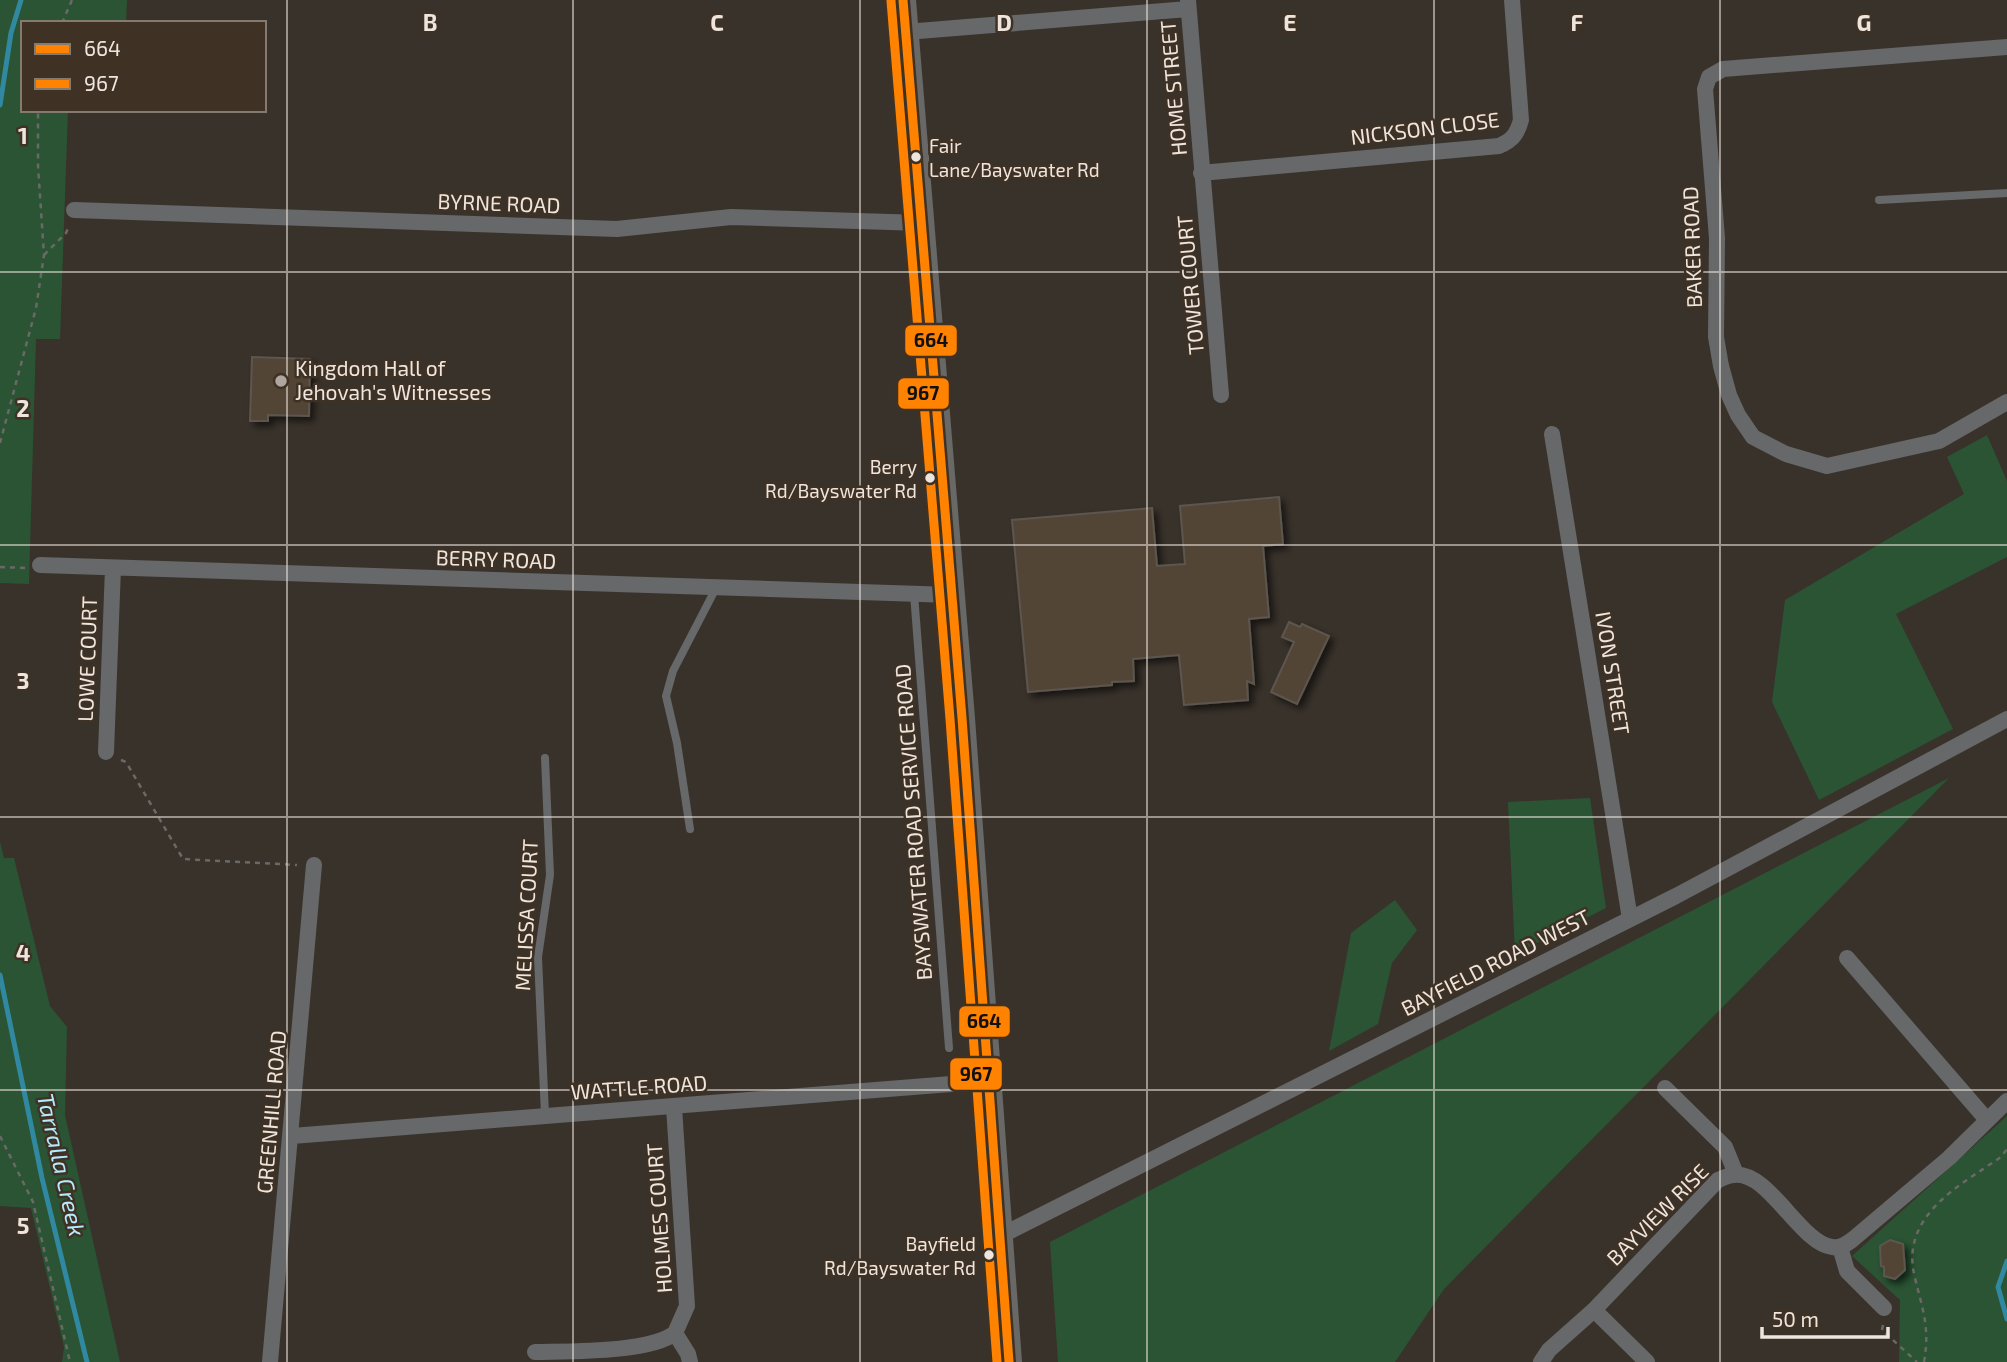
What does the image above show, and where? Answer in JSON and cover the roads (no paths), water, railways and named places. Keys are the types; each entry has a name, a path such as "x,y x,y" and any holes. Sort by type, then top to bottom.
{"main road":[{"path":"903,0 1009,1362"}],"street":[{"name":"NICKSON CLOSE","path":"1201,173 1499,146 1511,141 1521,120 1512,0"},
{"path":"906,32 1188,5"},
{"name":"HOME STREET","path":"1188,5 1201,173"},
{"name":"BAKER ROAD","path":"2007,47 1723,69 1709,77 1706,89 1717,238 1716,337 1729,395 1738,415 1753,437 1786,454 1827,466 1939,441 2007,402"},
{"name":"TOWER COURT","path":"1201,173 1222,394"},
{"name":"BYRNE ROAD","path":"74,210 617,229 730,217 922,223"},
{"name":"IVON STREET","path":"1552,433 1630,919"},
{"name":"BERRY ROAD","path":"36,566 951,595"},
{"name":"LOWE COURT","path":"106,752 113,568"},
{"name":"BAYFIELD ROAD WEST","path":"1000,1236 1676,897 2007,719"},
{"name":"GREENHILL ROAD","path":"270,1362 314,865"},
{"path":"1847,958 1987,1120"},
{"name":"WATTLE ROAD","path":"292,1136 989,1081"},
{"path":"1665,1088 1724,1147 1736,1174"},
{"path":"1884,1308 1847,1271 1840,1247 1852,1240 1948,1158 2007,1101"},
{"name":"HOLMES COURT","path":"674,1107 687,1306 675,1333"},
{"name":"BAYVIEW RISE","path":"1541,1362 1549,1350 1594,1310 1718,1180 1736,1174 1757,1182 1815,1239 1830,1247 1840,1247"},
{"path":"1594,1310 1647,1362"},
{"path":"535,1352 658,1343 675,1333 690,1362"}],"lane":[{"path":"1879,200 2007,193"},
{"path":"690,829 677,743 666,696 673,671 716,588"},
{"name":"BAYSWATER ROAD SERVICE ROAD","path":"914,594 949,1048"},
{"name":"MELISSA COURT","path":"545,758 550,875 538,957 545,1115"}],"waterway":[{"name":"Tarralla Creek","path":"0,105 11,33 21,0"},
{"name":"Tarralla Creek","path":"0,975 42,1178 87,1362"},
{"path":"2007,1261 1998,1287 2007,1319"}],"place":[{"name":"Fair Lane/Bayswater Rd","path":"916,157"},
{"name":"Kingdom Hall of Jehovah's Witnesses","path":"281,381"},
{"name":"Berry Rd/Bayswater Rd","path":"930,478"},
{"name":"Bayfield Rd/Bayswater Rd","path":"989,1255"}]}
